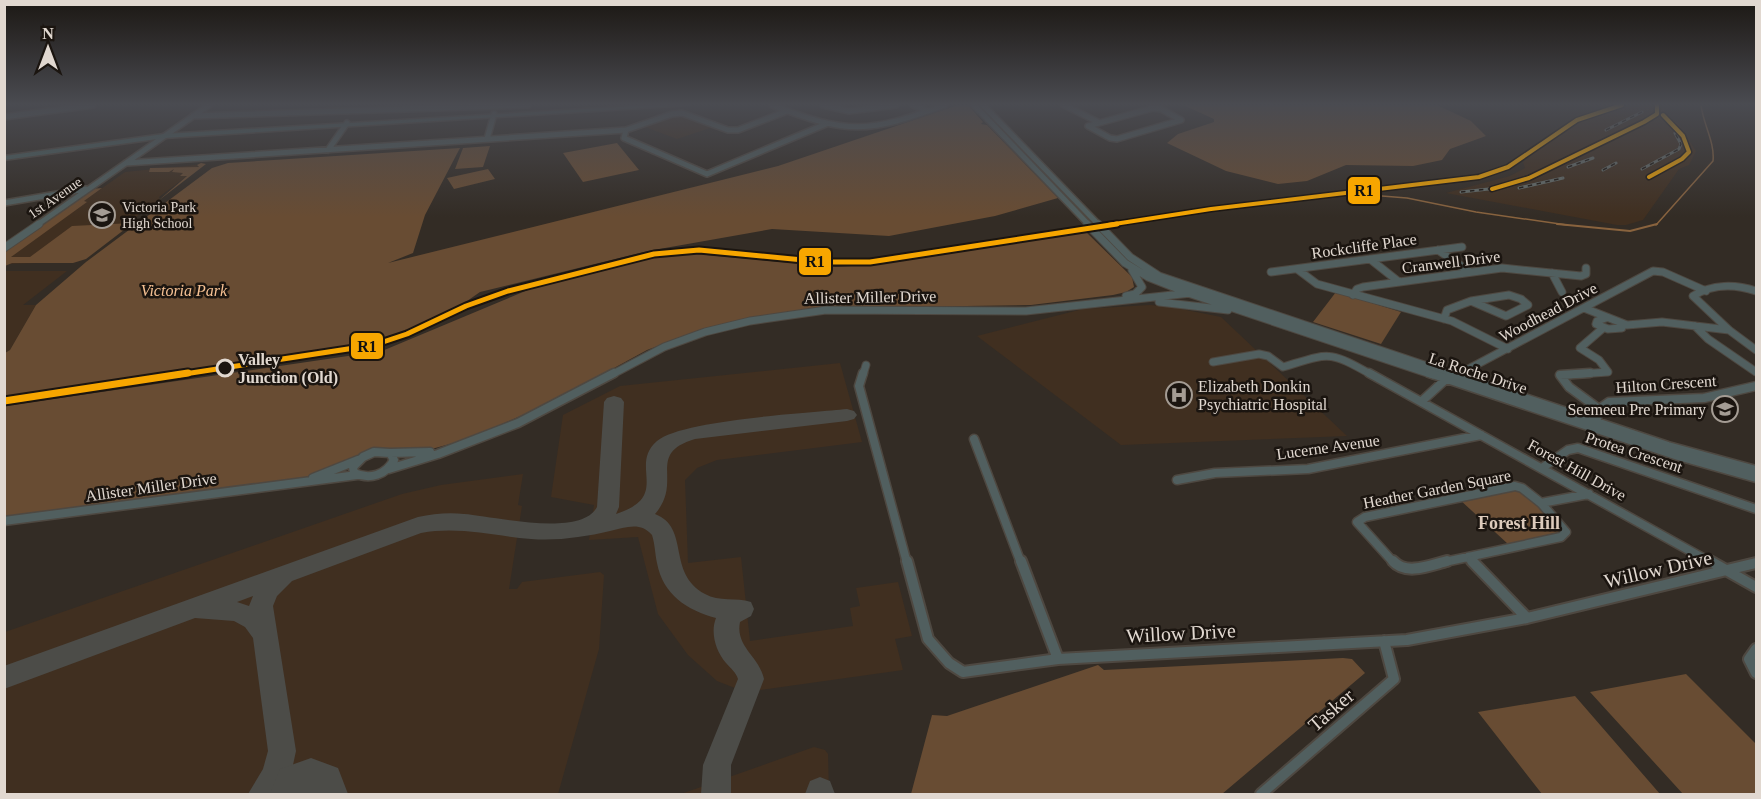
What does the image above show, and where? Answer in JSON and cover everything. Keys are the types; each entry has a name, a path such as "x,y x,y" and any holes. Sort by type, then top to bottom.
{"main road":[{"path":"4,157 112,142"}],"street":[{"name":"1st Avenue","path":"4,248 156,142"},
{"path":"328,150 333,142"},
{"path":"126,163 439,142"},
{"path":"634,142 707,174 782,142"},
{"path":"1010,142 1140,279 1142,287 1135,294 1112,300"},
{"path":"1019,142 1144,267 1194,292"},
{"path":"4,203 90,188"},
{"path":"66,194 75,199"},
{"name":"Rockcliffe Place","path":"1271,273 1462,247"},
{"path":"1438,250 1470,272"},
{"path":"1370,259 1400,282"},
{"path":"1125,263 1148,276 1194,292"},
{"name":"Cranwell Drive","path":"1353,295 1360,288 1470,272 1508,268 1581,276 1586,274 1586,268"},
{"path":"1297,269 1317,284 1444,319 1508,349"},
{"name":"Woodhead Drive","path":"1457,374 1651,272 1660,272 1706,291"},
{"path":"1552,273 1562,292"},
{"path":"1756,291 1734,285 1694,295 1694,298 1729,330 1756,350"},
{"name":"Allister Miller Drive","path":"4,521 357,475 373,476 389,468 461,446 546,410 664,347 731,325 826,310 1026,311 1112,300 1171,297 1194,292"},
{"name":"La Roche Drive","path":"1194,292 1446,379 1596,425 1756,470"},
{"name":"La Roche Drive","path":"1194,292 1457,374 1678,456 1756,478"},
{"path":"1444,319 1447,310 1471,301 1509,295 1520,297 1528,305 1506,316 1471,301"},
{"path":"1112,300 1188,304 1253,314"},
{"path":"1584,308 1623,324 1662,322 1729,330"},
{"path":"1606,318 1595,322 1602,328 1618,330 1623,324"},
{"path":"1695,326 1708,339 1756,372"},
{"path":"1599,409 1569,387 1560,375 1608,372 1599,360 1580,349 1602,328"},
{"name":"Forest Hill Drive","path":"1213,362 1252,354 1265,355 1283,367 1324,355 1336,356 1422,401 1756,587"},
{"name":"Willow Drive","path":"866,365 859,386 928,639 950,663 963,672 1058,659 1407,640 1527,618 1756,564"},
{"path":"1422,401 1446,379 1457,374"},
{"name":"Hilton Crescent","path":"1596,425 1599,409 1604,403 1619,400 1704,398 1756,387"},
{"name":"Lucerne Avenue","path":"1177,480 1215,473 1308,469 1481,435"},
{"path":"974,439 1058,659"},
{"name":"Allister Miller Drive","path":"301,482 374,452 418,454 461,446"},
{"name":"Protea Crescent","path":"1542,468 1568,450 1575,448 1756,509"},
{"path":"389,468 394,460 390,453"},
{"path":"357,475 353,470 358,460"},
{"name":"Heather Garden Square","path":"1515,486 1522,488 1541,503 1563,527 1566,532 1564,535 1418,568 1400,568 1358,526 1358,520 1375,515 1515,486"},
{"path":"1541,503 1589,494"},
{"path":"1468,557 1527,618"},
{"name":"Tasker","path":"1262,795 1394,679 1383,641"},
{"path":"1756,649 1749,663 1756,673"}],"shaded area":[{"path":"1548,142 1690,142 1696,151 1689,165 1679,169 1643,220 1626,225 1446,193 1510,176 1525,168 1523,162"},
{"name":"Victoria Park High School","path":"196,165 199,167 159,197 160,199 80,259 73,262 5,264 4,257 125,172"},
{"path":"5,271 67,271 23,305 36,305 10,350 5,353"},
{"name":"Elizabeth Donkin Psychiatric Hospital","path":"1150,305 1221,317 1347,436 1121,445 977,336 1083,309"},
{"path":"840,363 862,442 717,460 697,468 685,480 688,563 741,557 750,641 853,626 850,608 860,606 856,588 898,582 912,636 895,639 903,670 760,690 735,688 717,681 688,655 658,614 638,537 589,540 594,505 551,497 563,415 620,386"},
{"path":"523,474 518,505 522,506 509,589 517,589 522,582 600,572 604,575 599,649 558,794 5,794 5,632 402,494 441,485"},
{"path":"814,747 825,750 828,754 829,794 681,794"}],"green space":[{"name":"Victoria Park","path":"848,142 1004,142 1058,198 995,216 889,236 772,229 648,251 480,292 421,325 357,344 324,351 5,399 5,353 10,350 36,305 86,262 212,168 228,163 460,148 425,215 413,253 388,263 778,166"},
{"path":"1469,142 1450,149 1442,160 1413,166 1346,165 1307,181 1278,184 1226,171 1167,143"},
{"path":"617,143 639,170 583,182 563,153"},
{"path":"490,146 483,167 455,169 463,148"},
{"path":"206,164 158,201 187,176 180,176 183,173 172,172 174,169 169,172 149,172 150,168 199,167 197,165"},
{"path":"488,169 495,179 454,189 447,178"},
{"path":"102,188 84,201 87,202 11,257 30,257 72,226 133,223 86,259 73,263 12,263 5,266 5,250 91,189"},
{"path":"1085,231 1132,277 1134,287 1126,292 1113,295 1031,305 826,308 751,318 696,332 647,350 550,403 468,439 428,450 357,458 319,474 297,479 5,517 5,406 382,351 535,287 652,256 696,254 836,267 882,264"},
{"path":"1336,292 1401,312 1381,344 1313,322"},
{"path":"1516,488 1539,503 1564,531 1508,544 1459,499"},
{"path":"1352,659 1365,673 1222,794 911,794 932,715 947,716 1098,665 1104,670"},
{"path":"1686,674 1756,744 1756,794 1683,794 1590,692"},
{"path":"1575,696 1660,794 1542,794 1478,712"}],"waterway":[{"path":"1657,224 1713,161 1711,142"},
{"path":"1382,196 1407,198 1476,212 1566,225"},
{"path":"1557,224 1566,225"},
{"path":"1566,225 1630,231 1657,224"}],"taxiway":[{"path":"590,525 602,519 608,507 614,402"},
{"path":"629,518 648,508 656,497 657,460 661,448 672,439 694,433 847,415"},
{"path":"4,678 418,525 463,521 532,531 556,531 629,518"},
{"path":"629,518 651,521 658,526 665,538 668,562 673,577 687,595 707,606 730,610 742,609"},
{"path":"263,794 276,774 282,751 261,606 267,591 282,577"},
{"path":"202,610 229,610 246,615 254,620 264,635"},
{"path":"716,794 717,765 751,679 746,666 732,651 727,640 727,621 733,612 739,610"}],"runway":[{"path":"307,794 311,793"}],"railway":[{"path":"1461,192 1498,188 1523,181 1602,142"},
{"path":"1642,169 1679,149 1680,142"},
{"path":"1649,177 1682,159 1689,152 1685,142"},
{"path":"1568,167 1593,158"},
{"path":"1603,170 1616,163"},
{"path":"1519,188 1563,178"}],"transit line":[{"name":"R1","path":"4,401 374,345 407,334 466,306 508,291 654,254 699,250 824,262 870,262 1211,209 1479,177 1508,167 1544,142"},
{"name":"R1","path":"1492,189 1529,178 1602,142"},
{"name":"R1","path":"1649,177 1682,159 1689,152 1687,142"}],"place":[{"name":"Victoria Park High School","path":"102,215"},
{"name":"Valley Junction (Old)","path":"225,368"},
{"name":"Elizabeth Donkin Psychiatric Hospital","path":"1179,395"},
{"name":"Seemeeu Pre Primary","path":"1725,409"}],"district":[{"name":"Forest Hill","path":"1519,523"}]}
